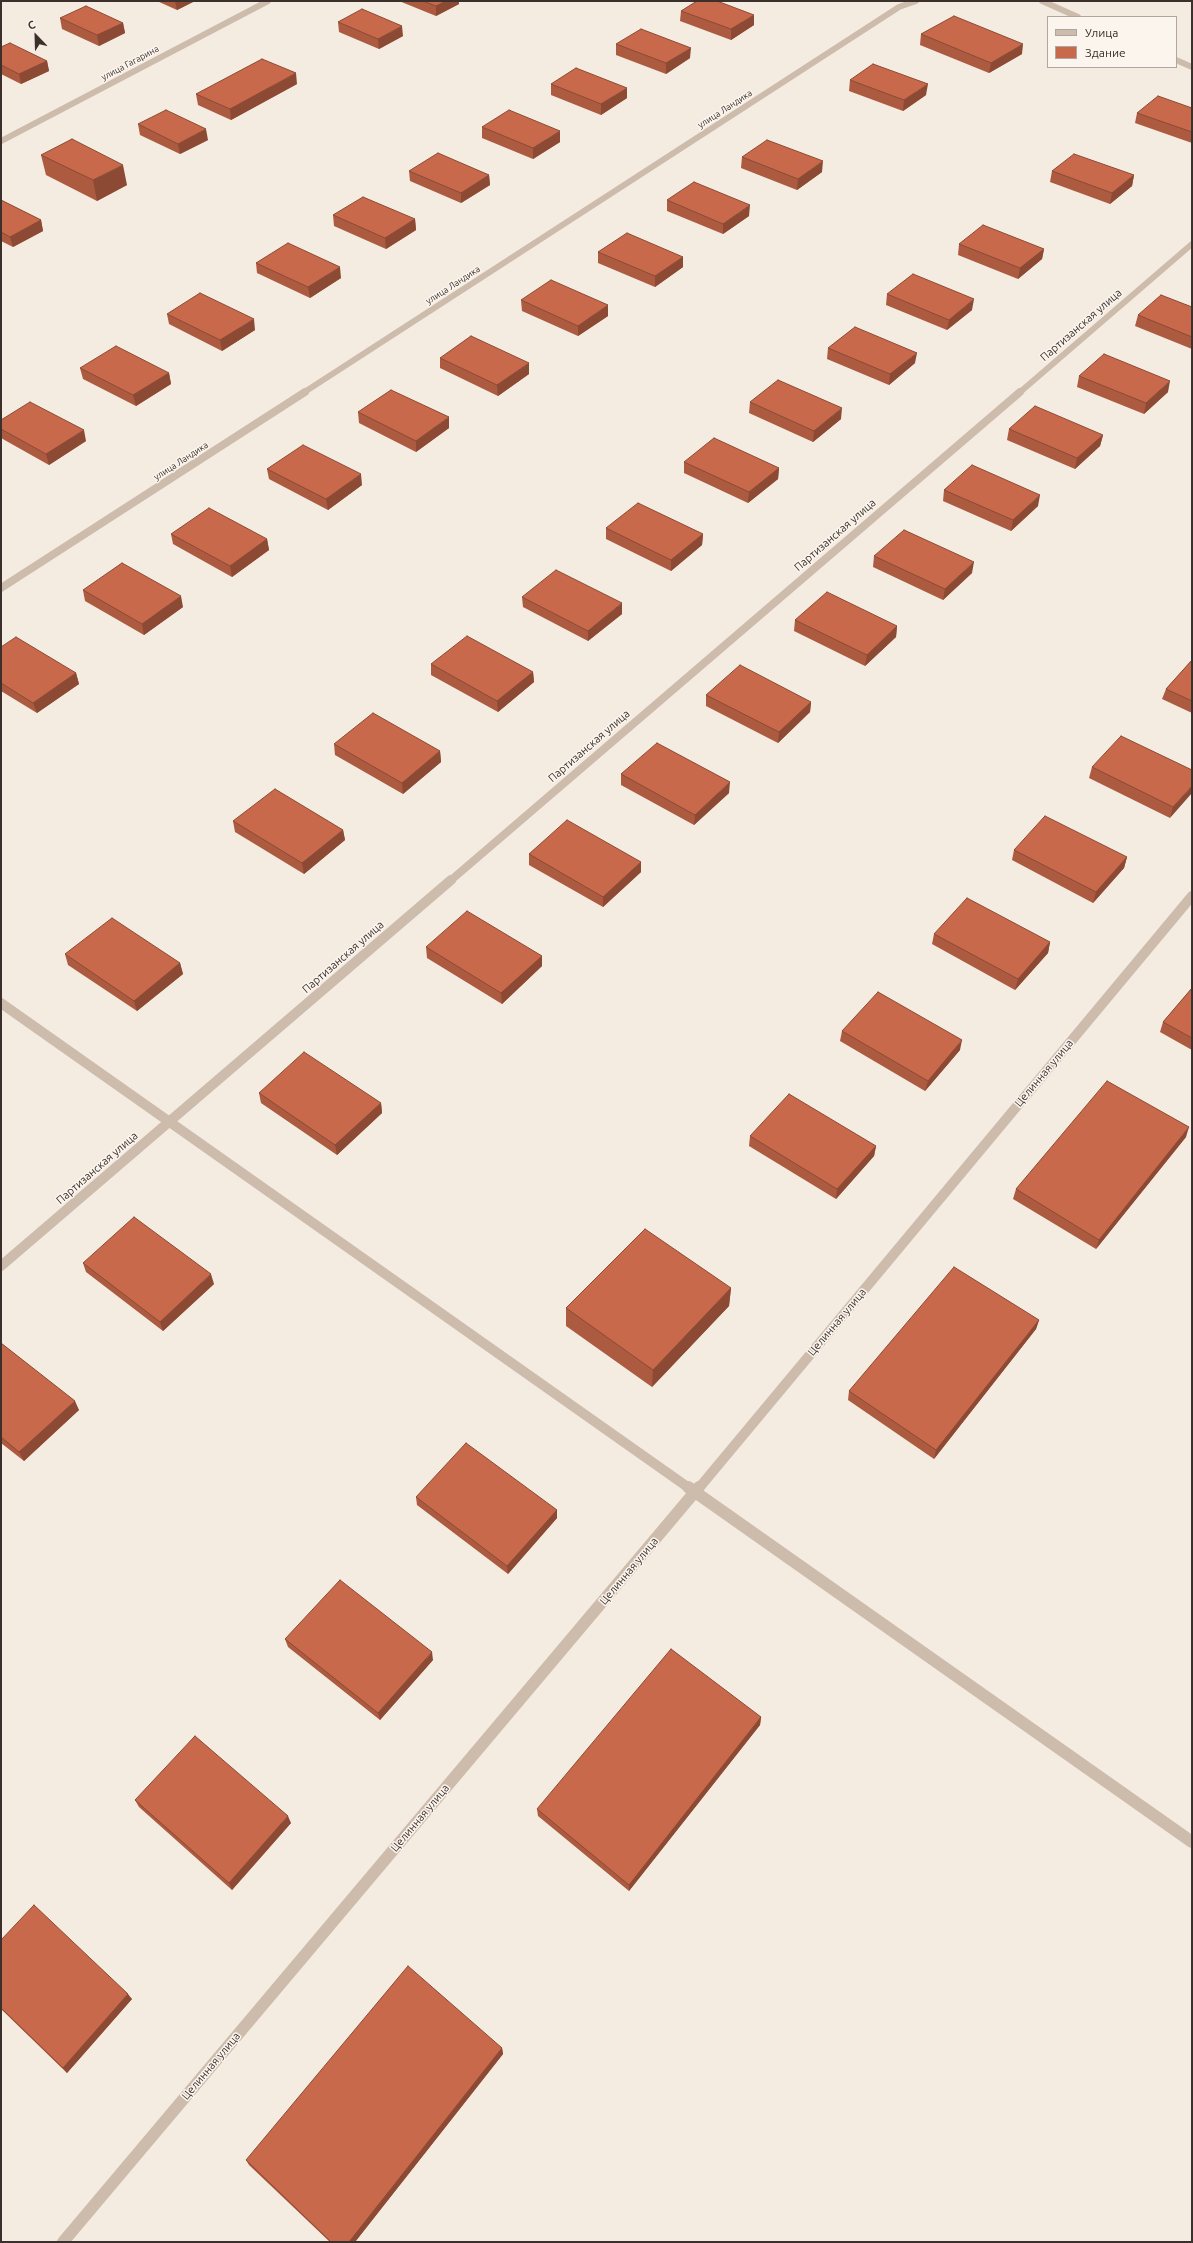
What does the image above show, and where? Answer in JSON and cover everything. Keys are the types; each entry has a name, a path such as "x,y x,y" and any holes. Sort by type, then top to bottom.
{"street":[{"name":"улица Гагарина","path":"1,141 268,1"},
{"name":"улица Ландика","path":"1,588 893,11 916,1"},
{"path":"1042,1 1076,16"},
{"path":"1177,60 1192,67"},
{"name":"Партизанская улица","path":"1,1266 1192,244"},
{"name":"Целинная улица","path":"63,2242 695,1492 1192,896"},
{"path":"1,1003 1192,1842"}],"building":[{"path":"423,1 446,1 436,6"},
{"path":"697,1 717,1 754,15 731,29 681,11"},
{"path":"86,6 123,23 97,35 60,18"},
{"path":"362,9 402,26 378,39 338,22"},
{"path":"954,16 1023,44 991,63 921,34"},
{"path":"641,29 691,48 666,63 616,44"},
{"path":"10,43 47,61 19,74 1,65 1,47"},
{"path":"262,59 296,73 230,109 196,94"},
{"path":"873,64 928,84 904,100 850,80"},
{"path":"576,68 627,88 601,104 551,84"},
{"path":"1158,96 1192,108 1192,132 1137,113"},
{"path":"166,110 206,129 178,144 138,124"},
{"path":"509,110 560,131 533,148 482,127"},
{"path":"72,139 123,165 93,180 41,155"},
{"path":"767,140 823,161 798,179 742,157"},
{"path":"438,153 489,175 461,193 409,171"},
{"path":"1074,154 1134,175 1112,193 1052,171"},
{"path":"694,182 750,205 723,224 667,200"},
{"path":"363,197 415,219 385,238 333,215"},
{"path":"1,200 41,220 10,237 1,232"},
{"path":"983,225 1044,249 1020,268 959,244"},
{"path":"627,233 683,257 655,276 598,252"},
{"path":"288,243 340,267 308,287 256,263"},
{"path":"913,274 974,299 949,320 887,294"},
{"path":"551,280 608,305 578,326 521,300"},
{"path":"200,293 254,319 220,340 167,314"},
{"path":"1161,295 1192,307 1192,337 1138,315"},
{"path":"855,327 917,353 890,374 828,348"},
{"path":"471,336 529,363 497,385 440,358"},
{"path":"116,346 169,373 133,395 80,368"},
{"path":"1104,354 1170,381 1146,403 1079,376"},
{"path":"778,380 842,408 814,431 750,402"},
{"path":"391,390 449,417 416,441 358,412"},
{"path":"30,402 84,430 46,454 1,429 1,420"},
{"path":"1035,406 1103,435 1077,458 1009,429"},
{"path":"714,438 779,468 749,492 684,462"},
{"path":"303,445 361,474 326,499 267,469"},
{"path":"972,465 1040,495 1013,520 944,490"},
{"path":"638,503 703,534 671,560 606,528"},
{"path":"209,508 267,539 230,566 171,534"},
{"path":"904,530 974,562 945,589 874,556"},
{"path":"122,563 181,596 142,624 83,590"},
{"path":"556,570 622,603 588,631 522,597"},
{"path":"827,592 897,626 867,655 795,620"},
{"path":"467,636 533,672 497,701 431,664"},
{"path":"16,637 76,673 33,703 1,683 1,647"},
{"path":"1192,660 1192,701 1166,689"},
{"path":"740,665 811,702 779,732 706,695"},
{"path":"373,713 440,751 402,783 334,744"},
{"path":"1121,736 1192,770 1192,786 1173,807 1092,767"},
{"path":"657,743 730,782 695,815 621,774"},
{"path":"275,789 343,830 302,863 233,821"},
{"path":"1045,816 1127,857 1096,892 1014,850"},
{"path":"567,820 641,862 603,897 529,854"},
{"path":"967,898 1050,942 1018,979 934,934"},
{"path":"467,911 542,956 501,993 426,947"},
{"path":"112,918 180,963 134,1001 65,954"},
{"path":"1192,988 1192,1038 1163,1022"},
{"path":"878,992 962,1040 928,1081 842,1031"},
{"path":"304,1052 381,1103 335,1145 259,1093"},
{"path":"1107,1081 1189,1127 1099,1240 1016,1189"},
{"path":"789,1094 876,1146 837,1189 750,1136"},
{"path":"134,1217 211,1274 160,1322 83,1263"},
{"path":"645,1229 731,1288 653,1370 566,1308"},
{"path":"954,1267 1039,1320 936,1450 849,1391"},
{"path":"1,1343 75,1401 19,1452 1,1437"},
{"path":"466,1443 557,1510 507,1566 416,1497"},
{"path":"340,1580 432,1652 378,1713 285,1639"},
{"path":"671,1649 761,1717 629,1885 537,1809"},
{"path":"195,1736 288,1816 229,1883 135,1800"},
{"path":"34,1905 128,1994 63,2068 1,2008 1,1940"},
{"path":"408,1966 502,2048 349,2242 331,2242 246,2160"}]}
